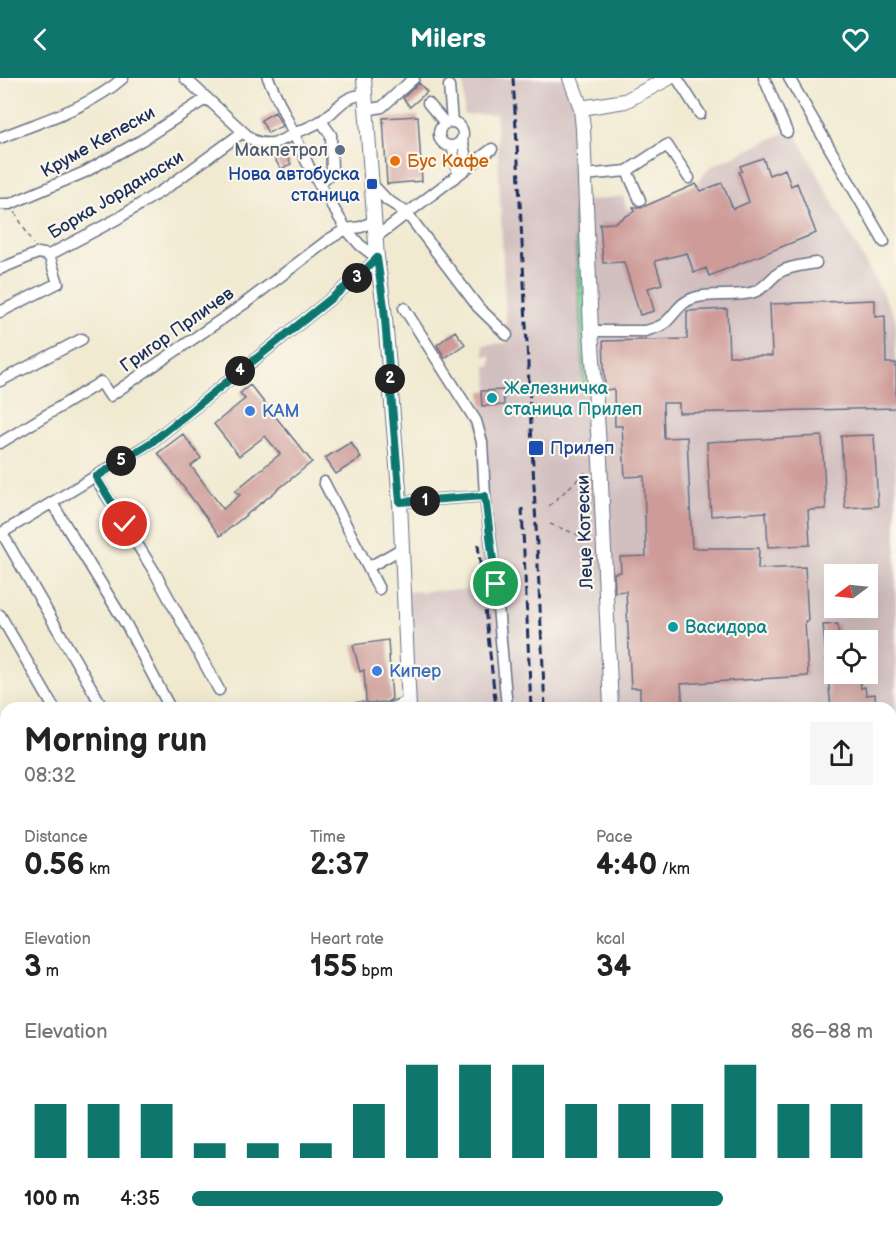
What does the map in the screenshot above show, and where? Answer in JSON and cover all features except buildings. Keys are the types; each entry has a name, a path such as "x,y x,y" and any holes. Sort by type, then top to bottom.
{"main road":[{"path":"364,78 375,237 384,307 400,502 409,702"},
{"name":"Леце Котески","path":"570,78 581,108 611,702"},
{"path":"581,108 625,101 669,78"}],"street":[{"path":"0,138 80,106 113,87 123,78"},
{"path":"185,78 243,132 258,143 269,144 282,141 321,121 351,96 365,94"},
{"path":"100,702 1,533 152,442 359,276 377,258 360,245 346,229 319,184 268,78"},
{"path":"366,110 382,107 414,78"},
{"path":"677,78 700,114"},
{"path":"764,78 787,132"},
{"path":"789,78 884,242"},
{"path":"449,86 449,122"},
{"name":"Круме Кепески","path":"5,204 85,172 142,140 207,98"},
{"path":"428,103 449,122 462,128 468,167"},
{"path":"319,184 332,172 331,135 321,121"},
{"path":"449,122 440,129 440,137 444,143 452,146"},
{"name":"Борка Јорданоски","path":"0,269 43,254 117,219 169,186 243,132"},
{"path":"452,146 462,139"},
{"path":"584,175 627,171 667,145 689,178"},
{"path":"452,146 458,174"},
{"path":"375,237 492,149"},
{"path":"627,171 640,200"},
{"path":"372,184 387,200 406,212 478,306 507,335"},
{"name":"Григор Прличев","path":"0,443 101,382 110,396 244,304 346,229 361,227 374,221"},
{"path":"0,312 58,283 43,254"},
{"path":"591,331 653,329 667,322 680,304 695,297 744,295 758,291 786,270 816,263"},
{"path":"404,308 476,421 482,442 485,496 496,584 506,702"},
{"path":"0,381 82,339"},
{"path":"96,477 154,571 219,690"},
{"path":"324,482 379,589"},
{"path":"400,502 485,496"},
{"path":"52,503 127,626 167,702"},
{"path":"369,567 401,549"},
{"path":"0,615 51,702"}],"path":[{"path":"5,204 43,254"},
{"path":"549,506 600,460"},
{"path":"550,524 604,544"}],"shaded area":[{"path":"464,78 570,78 573,82 586,201 623,196 627,210 645,203 647,205 696,184 710,167 793,129 896,319 896,702 409,702 404,592 483,589 478,544 485,496 475,407 504,405 503,390 489,391 486,366 491,366 491,356 484,356 483,345 507,343 496,114 464,115"}],"green space":[{"path":"574,213 586,213 596,389 584,386"}],"railway":[{"path":"513,78 545,702"},
{"path":"522,508 531,702"},
{"path":"478,544 495,702"}],"place":[{"name":"Макпетрол","path":"340,150"},
{"name":"Бус Кафе","path":"395,161"},
{"name":"Нова автобуска станица","path":"372,184"},
{"name":"Железничка станица Прилеп","path":"492,398"},
{"name":"КАМ","path":"250,411"},
{"name":"Прилеп","path":"536,448"},
{"name":"Васидора","path":"673,627"},
{"name":"Кипер","path":"377,671"}],"route":[{"path":"125,524 96,477 152,442 359,276 377,258 384,307 400,502 485,496 496,584"}]}
